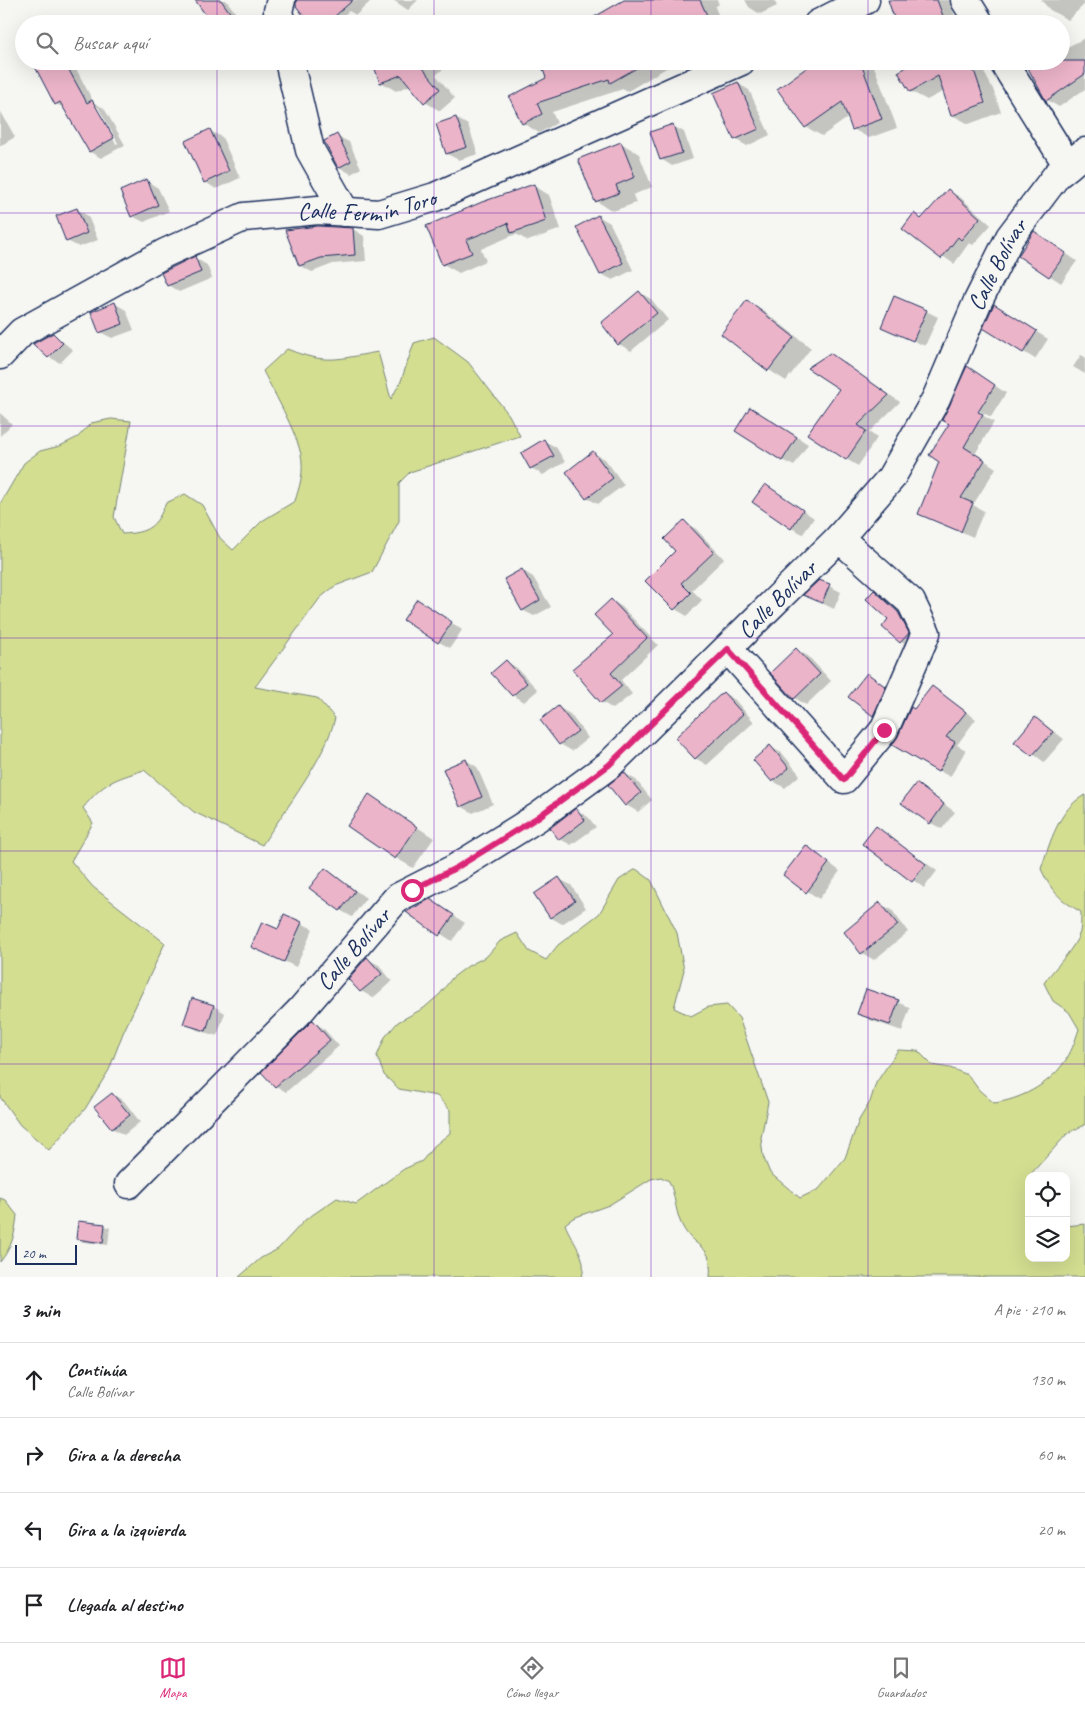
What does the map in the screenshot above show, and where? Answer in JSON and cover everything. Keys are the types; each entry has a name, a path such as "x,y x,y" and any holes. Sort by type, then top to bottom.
{"street":[{"path":"279,15 281,0"},
{"path":"836,15 865,0"},
{"path":"965,0 974,15"},
{"path":"291,70 310,150 344,212"},
{"name":"Calle Fermín Toro","path":"0,355 22,332 165,253 244,217 318,210 379,214 435,197 721,70"},
{"path":"1010,70 1076,159"},
{"name":"Calle Bolívar","path":"129,1184 300,1011 397,898 456,868 538,817 609,765 838,538 891,478 936,400 977,303 1010,237 1057,175 1076,159"},
{"path":"728,649 844,780 884,730 926,633 912,602 838,538"}],"green space":[{"path":"434,337 468,362 509,415 520,436 410,472 399,483 399,521 372,572 335,586 320,598 255,687 317,698 335,718 323,750 314,766 262,845 194,812 144,770 124,776 103,787 83,808 93,823 71,861 93,887 165,943 123,1033 109,1070 85,1109 49,1150 20,1125 0,1097 0,504 24,463 40,451 60,446 78,437 91,423 111,419 131,421 114,517 122,534 138,532 150,527 159,518 166,503 185,494 202,505 220,538 233,550 262,521 295,501 301,477 301,454 297,442 287,417 263,371 287,349 323,359 378,352 391,399 401,381 414,343"},
{"path":"1085,795 1085,1125 1068,1133 1033,1172 1025,1172 1025,1262 1070,1262 1070,1226 1085,1224 1085,1277 710,1277 707,1253 684,1229 669,1181 661,1177 651,1179 609,1205 573,1218 565,1224 581,1256 583,1263 582,1277 239,1277 261,1258 278,1249 305,1220 337,1198 356,1204 404,1169 422,1161 434,1146 450,1133 450,1110 437,1096 399,1089 384,1075 377,1056 385,1037 398,1022 424,1008 440,994 452,978 468,966 487,956 500,941 517,933 529,951 546,960 558,945 599,914 619,880 636,869 651,880 677,933 684,970 674,1008 691,1016 708,1007 727,1005 739,1018 768,1102 761,1138 763,1156 770,1173 800,1198 819,1189 845,1158 859,1120 870,1102 876,1083 898,1050 918,1051 932,1065 950,1068 968,1075 979,1090 994,1103 1013,1099 1041,1085 1057,1072 1066,1060 1071,1052 1079,1029 1069,1012 1053,1001 1044,983 1069,952 1077,938 1080,932 1081,912 1057,894 1041,869 1062,817 1076,801"},
{"path":"0,1198 5,1200 17,1215 12,1240 0,1262"}],"building":[{"path":"195,0 221,0 232,15 206,15"},
{"path":"296,0 353,0 336,15 303,15 296,6"},
{"path":"624,0 700,0 707,15 598,15"},
{"path":"888,0 937,0 943,15 893,15"},
{"path":"1070,61 1085,61 1085,74 1046,101 1029,70 1070,70"},
{"path":"37,70 69,70 87,103 92,100 114,138 89,152 60,102 55,105"},
{"path":"375,70 424,70 440,89 424,103 401,75 380,83"},
{"path":"543,70 633,70 610,83 609,79 537,103 542,114 522,124 509,97 546,78"},
{"path":"803,70 863,70 882,119 852,130 842,102 805,128 777,89"},
{"path":"901,70 974,70 985,103 951,116 938,76 910,92 898,72"},
{"path":"738,82 759,129 734,140 713,93"},
{"path":"456,117 467,147 446,154 436,124"},
{"path":"673,124 682,153 660,160 650,132"},
{"path":"210,129 229,171 204,183 185,141"},
{"path":"337,134 351,161 338,168 324,141"},
{"path":"621,142 635,177 616,185 619,193 595,202 578,159"},
{"path":"147,179 158,205 131,217 120,191"},
{"path":"534,184 546,221 511,233 508,223 466,240 472,253 442,265 426,226 482,202"},
{"path":"948,189 980,218 961,240 958,237 941,259 902,229 914,213 921,219"},
{"path":"77,208 87,233 66,242 56,216"},
{"path":"598,215 623,263 600,275 576,227"},
{"path":"318,226 353,228 355,255 321,258 299,266 285,230"},
{"path":"1034,231 1066,253 1049,277 1018,256"},
{"path":"195,256 201,272 167,286 161,273"},
{"path":"639,291 657,313 618,345 601,323"},
{"path":"894,296 927,310 913,341 881,327"},
{"path":"747,300 794,337 768,371 721,334"},
{"path":"115,302 123,324 99,333 91,312"},
{"path":"994,304 1037,331 1023,353 983,328"},
{"path":"53,333 63,343 48,358 33,344"},
{"path":"830,353 889,395 858,425 866,431 846,460 807,434 839,389 807,368"},
{"path":"967,366 995,385 978,412 983,414 964,447 985,460 961,498 973,503 961,532 918,514 939,462 929,455 949,424 942,420"},
{"path":"750,407 797,437 782,461 735,431"},
{"path":"544,439 554,456 530,469 521,453"},
{"path":"593,451 613,478 586,499 566,472"},
{"path":"765,484 803,510 791,529 752,502"},
{"path":"684,520 714,552 681,583 691,593 674,610 645,581 675,551 664,539"},
{"path":"522,569 540,600 522,611 504,579"},
{"path":"819,580 830,584 822,603 803,595"},
{"path":"874,590 898,612 909,633 900,643 882,627 888,619 866,599"},
{"path":"417,599 452,622 438,643 403,620"},
{"path":"611,599 647,638 611,673 622,686 601,703 572,669 613,635 594,615"},
{"path":"796,648 820,674 794,699 770,673"},
{"path":"506,660 527,683 512,696 491,673"},
{"path":"867,673 886,687 873,716 848,697"},
{"path":"932,686 966,712 946,737 955,742 938,772 892,745 911,707 914,709"},
{"path":"723,692 743,714 695,759 675,738"},
{"path":"558,706 578,731 559,745 540,720"},
{"path":"1035,717 1053,732 1032,756 1014,742"},
{"path":"770,745 789,768 772,782 753,760"},
{"path":"466,759 482,797 460,807 443,769"},
{"path":"624,772 641,793 625,806 608,785"},
{"path":"916,783 944,804 930,824 901,803"},
{"path":"369,794 417,827 395,859 347,826"},
{"path":"576,808 585,820 559,840 550,828"},
{"path":"876,826 926,864 912,882 862,844"},
{"path":"806,845 829,863 806,893 783,875"},
{"path":"325,868 355,891 340,911 309,888"},
{"path":"559,877 575,901 550,918 534,894"},
{"path":"430,899 454,915 439,936 406,912"},
{"path":"880,902 898,925 861,954 844,932"},
{"path":"284,914 302,922 284,962 251,947 262,922 278,929"},
{"path":"367,957 382,974 360,992 348,979"},
{"path":"866,989 899,1000 890,1025 857,1014"},
{"path":"192,998 214,1005 206,1031 183,1024"},
{"path":"313,1020 330,1040 275,1087 261,1072"},
{"path":"112,1093 130,1115 112,1129 94,1107"},
{"path":"78,1221 105,1224 103,1243 76,1239"}],"route":[{"path":"412,890 456,868 538,817 609,765 728,649 844,780 884,730"}]}
